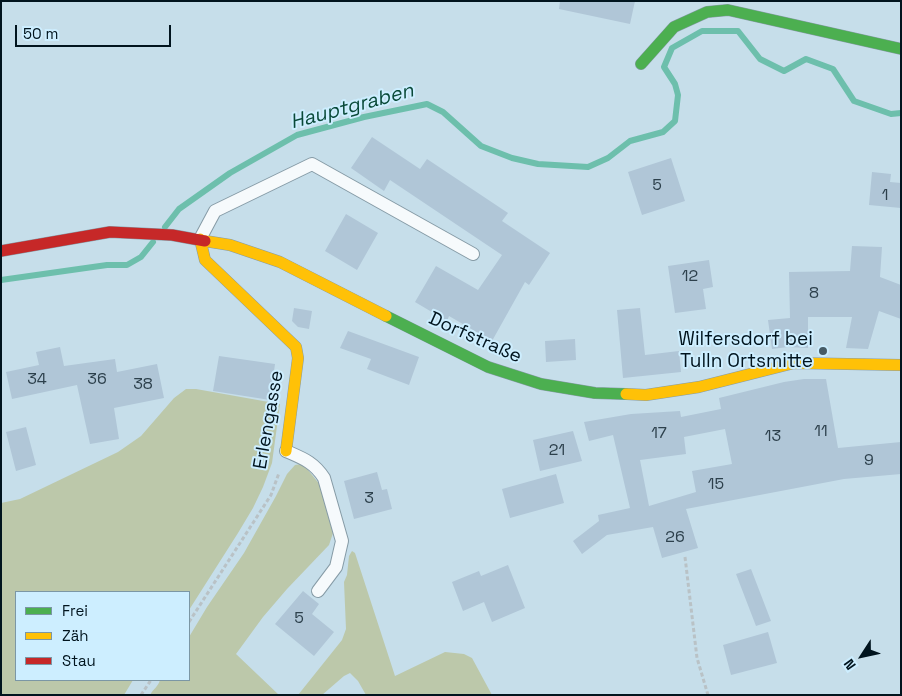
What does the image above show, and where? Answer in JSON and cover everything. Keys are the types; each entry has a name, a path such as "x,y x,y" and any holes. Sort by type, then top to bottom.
{"street":[{"path":"641,64 674,27 706,12 728,10 901,49"},
{"name":"Dorfstraße","path":"1,252 110,232 172,235 230,245 280,262 488,367 541,384 595,393 646,395 699,388 794,363 901,365"},
{"name":"Erlengasse","path":"200,239 205,260 296,347 298,358 286,451"}],"lane":[{"path":"200,239 215,211 312,164 473,254"},
{"path":"286,451 306,459 318,469 324,478 342,541 336,567 318,591"}],"path":[{"name":"Erlengasse","path":"190,620 271,495 286,451"},
{"path":"685,557 696,658 708,695"},
{"path":"141,695 150,681"}],"green space":[{"path":"186,389 196,389 280,404 272,463 253,508 190,608 190,591 15,591 15,681 132,681 124,695 1,695 1,503 20,499 118,452 141,436 174,398"},
{"path":"295,465 304,465 321,486 333,533 329,545 263,617 236,654 279,695 150,695 160,681 190,681 190,635 244,553 287,474"},
{"path":"352,551 355,553 395,676 445,652 464,654 472,658 492,695 366,695 358,681 350,673 322,695 298,695 342,640 346,629 344,582 347,575 349,556"}],"building":[{"path":"560,1 635,1 630,24 559,9"},
{"path":"372,137 420,169 427,159 508,213 502,221 550,253 529,285 525,282 492,341 449,316 447,321 415,302 436,266 478,290 502,255 390,180 384,191 351,168"},
{"path":"671,158 685,201 642,215 628,172"},
{"path":"872,172 891,174 890,182 901,183 901,208 869,205"},
{"path":"346,214 378,233 357,270 325,251"},
{"path":"852,246 882,247 880,277 901,285 901,319 879,311 868,349 846,348 852,317 808,317 808,348 788,347 772,349 768,320 790,318 789,272 850,271"},
{"path":"709,260 713,287 703,289 706,309 675,313 668,266"},
{"path":"294,308 312,311 309,329 298,327 292,321"},
{"path":"640,308 645,355 679,351 681,372 623,378 617,310"},
{"path":"348,331 419,357 409,385 367,369 371,359 340,348"},
{"path":"575,339 576,360 546,362 545,341"},
{"path":"60,347 64,366 115,359 117,372 157,364 164,398 114,408 119,439 90,444 77,385 12,399 6,372 39,365 36,352"},
{"path":"219,356 275,364 270,400 213,391"},
{"path":"804,379 826,379 838,448 901,442 901,474 844,479 686,509 698,548 662,558 653,527 607,535 582,554 573,541 599,521 598,515 630,508 613,435 589,441 584,422 631,414 680,411 681,417 721,409 719,398","holes":["725,429 732,464 692,471 696,492 649,506 640,460 686,454 684,437"]},
{"path":"26,427 36,465 16,471 6,432"},
{"path":"573,431 582,461 540,471 533,440"},
{"path":"377,472 382,490 387,489 392,509 354,519 344,481"},
{"path":"556,474 564,503 510,518 502,489"},
{"path":"508,565 525,608 492,622 484,602 463,611 452,582 479,571 481,576"},
{"path":"751,569 771,621 756,626 736,574"},
{"path":"303,591 319,604 312,614 334,632 314,656 275,624"},
{"path":"768,632 777,663 731,675 723,645"}],"waterway":[{"name":"Hauptgraben","path":"165,227 179,209 230,173 297,135 364,117 427,104 443,112 481,146 512,158 538,164 588,167 608,158 630,141 663,132 675,121 678,95 675,84 664,67 672,48 702,31 738,31 760,59 784,71 806,59 833,69 854,101 891,114 901,113"},
{"name":"Hauptgraben","path":"1,280 107,265 127,265 141,257 153,242"}],"traffic: fast":[{"path":"641,64 674,27 707,12 728,10 901,49"},
{"path":"386,316 488,367 541,384 595,393 626,394"}],"traffic: slow":[{"path":"200,239 205,260 296,347 298,358 286,451"},
{"path":"205,241 230,245 280,262 386,316"},
{"path":"626,394 646,395 699,387 794,363 901,365"}],"traffic: jam":[{"path":"1,251 110,232 172,235 205,241"}],"place":[{"name":"Wilfersdorf bei Tulln Ortsmitte","path":"823,351"}]}
